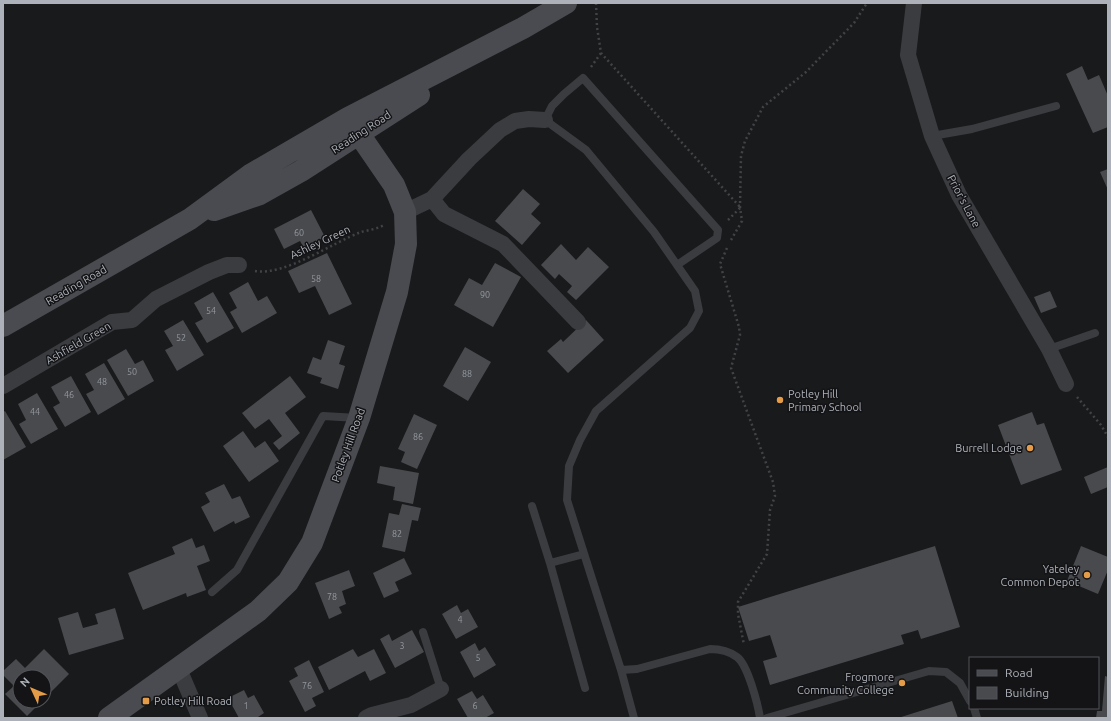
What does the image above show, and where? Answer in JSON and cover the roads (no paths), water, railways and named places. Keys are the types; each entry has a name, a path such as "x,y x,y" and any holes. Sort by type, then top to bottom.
{"street":[{"name":"Reading Road","path":"3,326 190,219 250,176 353,126 566,3"},
{"name":"Prior's Lane","path":"914,3 908,55 932,136 959,195 1049,349 1066,384"},
{"path":"405,212 432,199 469,159 500,130 515,121 529,119 545,120"},
{"name":"Potley Hill Road","path":"109,718 258,611 288,582 312,543 359,418 397,292 406,244 405,212 394,185 353,126"},
{"path":"432,199 444,214 503,244 578,322"},
{"name":"Ashfield Green","path":"3,386 112,322 132,320 156,299 191,280 227,265 239,265"},
{"path":"179,669 200,718"},
{"path":"366,718 372,715 411,705 441,689"}],"lane":[{"path":"634,718 621,670 567,500 569,466 580,440 596,411 690,328 699,312 695,291 654,232 586,150 545,120 552,106 583,78 718,230 717,238 677,265"},
{"path":"932,136 972,129 1056,106"},
{"path":"1049,349 1095,333"},
{"path":"212,592 237,570 323,416 359,418"},
{"path":"532,506 585,688"},
{"path":"550,564 584,554"},
{"path":"423,632 441,689"},
{"path":"621,670 637,669 710,649 722,650 738,658 746,672 758,705 760,718"},
{"path":"767,718 929,671 946,672 960,683 969,699"}],"place":[{"name":"Potley Hill Primary School","path":"780,400"},
{"name":"Burrell Lodge","path":"1030,448"},
{"name":"Yateley Common Depot","path":"1087,575"},
{"name":"Frogmore Community College","path":"902,683"},
{"name":"Potley Hill Road","path":"146,701"}]}
